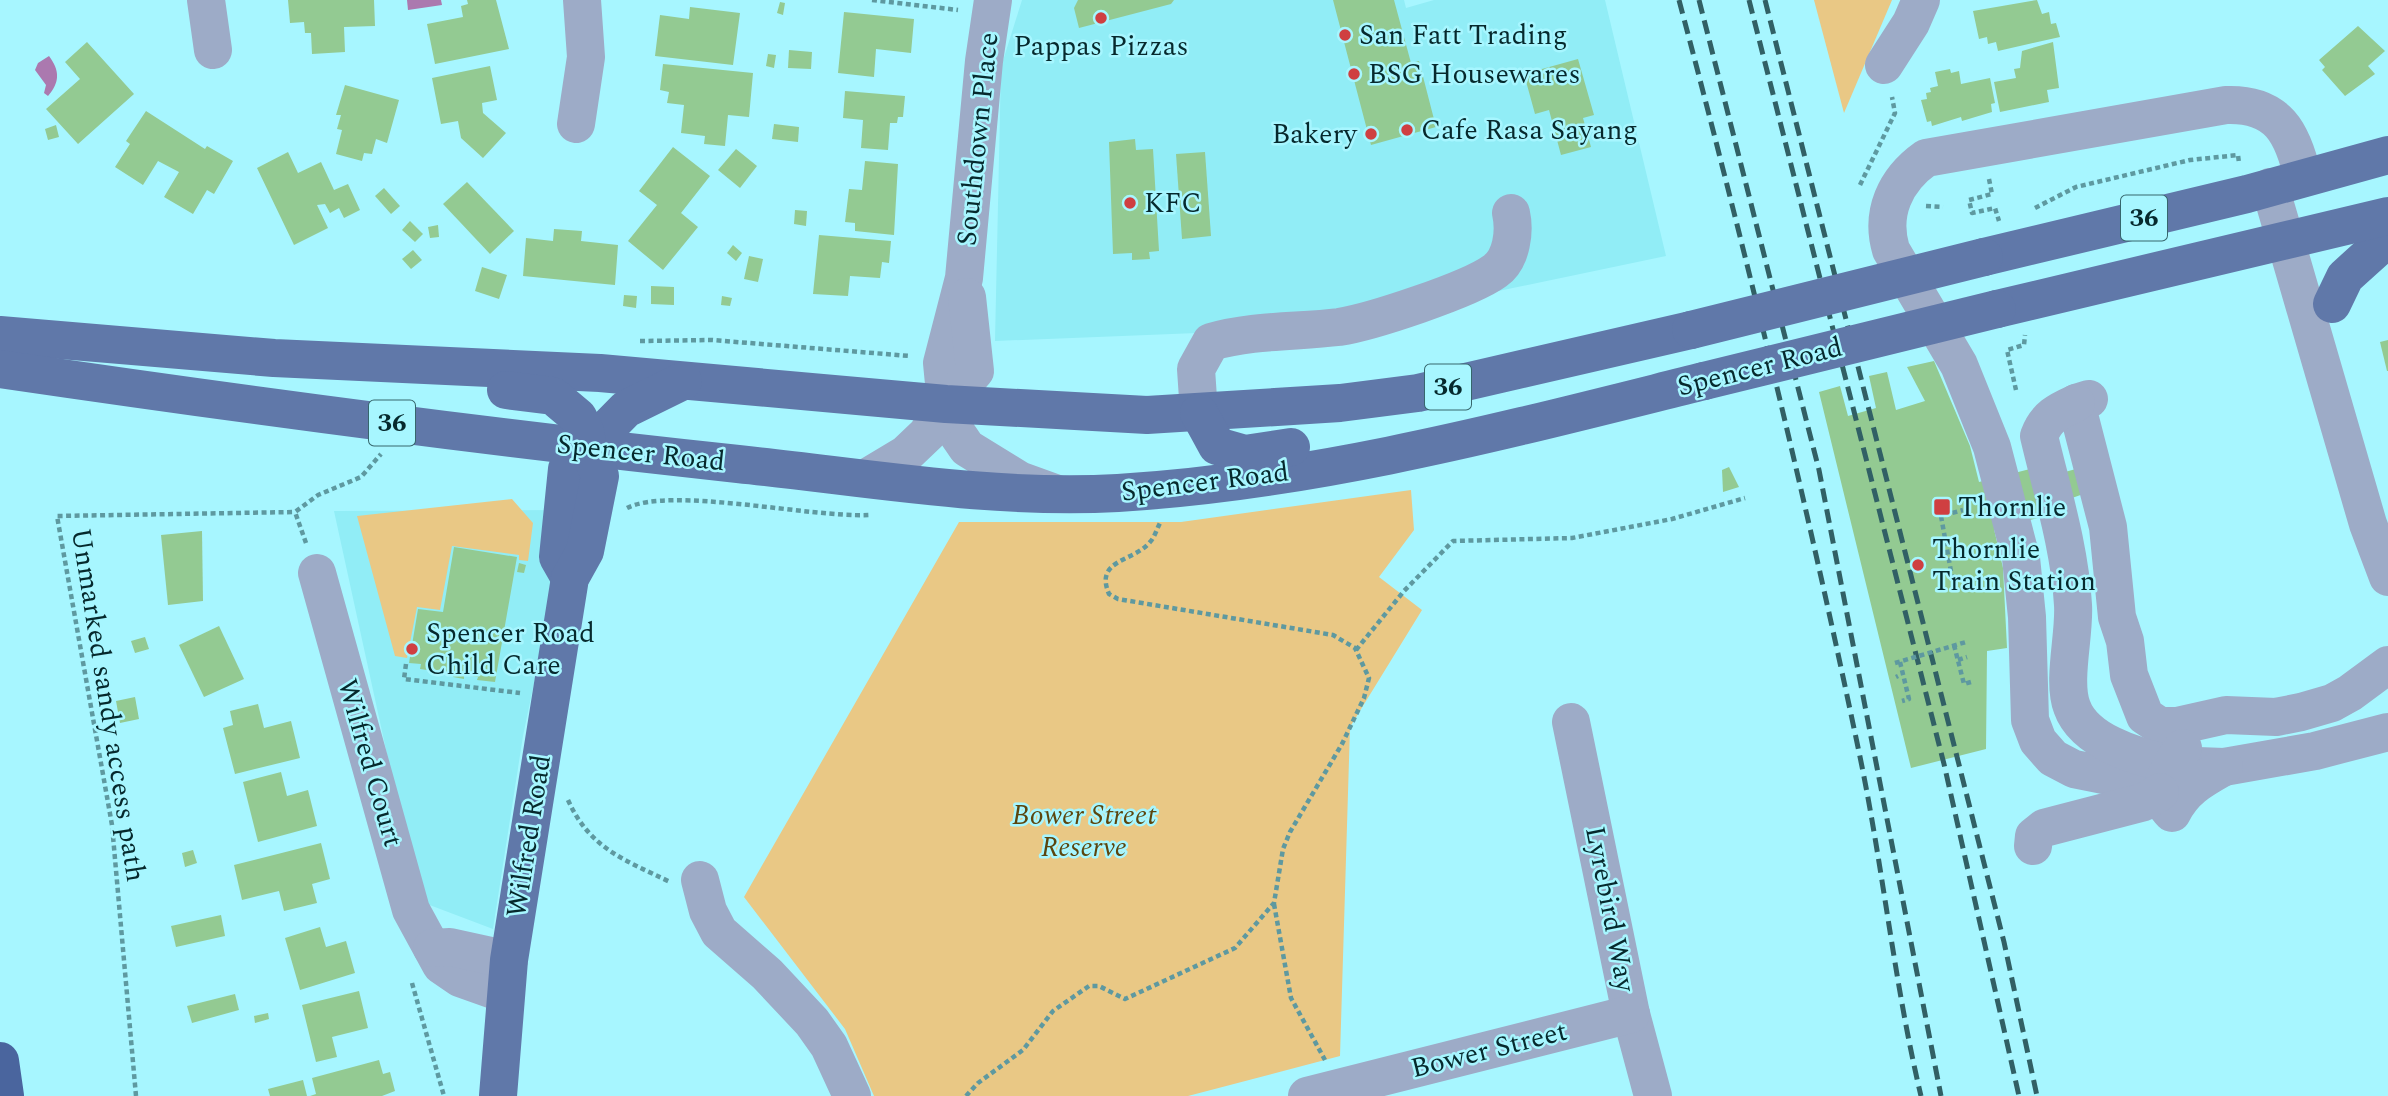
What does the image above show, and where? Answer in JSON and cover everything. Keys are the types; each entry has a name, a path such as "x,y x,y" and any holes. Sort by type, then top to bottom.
{"highway":[{"path":"0,1061 5,1096"}],"main road":[{"name":"Spencer Road","path":"0,335 274,358 600,373 946,404 1147,415 1340,403 1418,393 1691,330 1990,236 2287,183 2388,155"},
{"name":"Spencer Road","path":"0,369 197,398 587,448 866,478 942,489 1056,494 1116,493 1238,480 1364,461 1498,432 1704,381 2011,319 2287,241 2388,216"},
{"path":"2332,304 2344,277 2388,238"},
{"name":"Wilfred Road","path":"274,358 349,380 424,383 553,396 579,417 587,448 600,476 585,551 570,578 507,977 498,1096"},
{"path":"587,448 626,409 684,381"},
{"path":"1199,413 1217,446 1245,454 1434,425 1498,432"}],"street":[{"path":"206,0 213,50"},
{"path":"576,124 586,57 582,0"},
{"path":"1884,65 1911,23 1921,0"},
{"name":"Southdown Place","path":"992,8 964,278 942,363 946,404 954,429 967,448 1019,480 1056,494"},
{"path":"2350,693 2368,694 2378,698 2385,708 2388,720 2384,734 2166,778 2104,775 2074,769 2053,758 2038,741 2030,720 2027,617 2021,558 1984,423 1959,365 1891,250 1886,232 1888,211 1897,187 1910,169 1926,158 2226,105 2250,104 2270,115 2291,136 2287,183 2287,241 2368,524 2388,577"},
{"path":"1199,413 1195,369 1211,342 1230,337 1342,326 1447,294 1496,271 1508,256 1514,225 1511,213"},
{"path":"2332,304 2388,498"},
{"path":"2166,778 2143,758 2090,732 2072,707 2070,684 2073,606 2062,532 2039,436 2044,423 2056,412 2082,401 2117,542 2129,613 2125,641 2146,687 2146,716 2160,726 2203,721 2226,715 2276,717 2332,703 2388,665"},
{"path":"866,478 906,454 920,441 946,404"},
{"name":"Wilfred Court","path":"317,573 411,910 421,960"},
{"path":"2129,613 2111,641 2116,705 2166,778"},
{"path":"2033,846 2034,836 2045,828 2144,802 2166,778 2203,721"},
{"name":"Lyrebird Way","path":"1571,722 1631,1014 1653,1096"},
{"path":"701,884 719,932 767,974 812,1022 829,1046 852,1096"},
{"path":"421,960 450,947 507,977"},
{"name":"Bower Street","path":"1322,1092 1631,1014"}],"path":[{"path":"872,0 992,8"},
{"path":"1860,188 1862,177 1895,113 1884,65"},
{"path":"2029,211 2076,187 2190,160 2238,155"},
{"path":"1988,175 1992,194 1969,200 1972,213 1995,208 1990,236"},
{"path":"1990,236 2009,219"},
{"path":"2011,319 2024,345 2007,350 2016,390"},
{"path":"317,573 295,512 318,495 361,477 384,451"},
{"path":"1356,650 1404,591 1453,541 1572,538 1672,519 1745,498"},
{"path":"1954,589 1941,516 1963,510"},
{"name":"Unmarked sandy access path","path":"136,1096 112,825 57,516 295,512"},
{"path":"1165,513 1150,542 1108,570 1104,583 1109,594 1118,599 1333,635 1356,650 1369,678 1364,698 1342,744 1290,832 1283,849 1273,903 1292,998 1332,1070 1322,1092"},
{"path":"1903,700 1909,699 1899,676 1897,662 1966,642"},
{"path":"1954,645 1964,684 1970,682"},
{"path":"1958,660 1966,657"},
{"path":"406,664 404,679 525,693"},
{"path":"542,758 590,836 609,852 687,890 701,884"},
{"path":"966,1096 978,1083 1023,1050 1053,1011 1089,986 1100,986 1125,999 1139,994 1235,948 1273,903"},
{"path":"421,960 412,988 444,1096"}],"shaded area":[{"path":"407,0 441,0 442,5 408,10"},
{"path":"1022,0 1404,0 1406,8 1434,0 1605,0 1666,256 1321,328 995,341 1001,67"},
{"path":"49,56 57,76 55,86 48,96 44,93 46,85 35,70 38,63"},
{"path":"570,510 523,736 493,929 419,901 334,511"}],"green space":[{"path":"1814,0 1892,0 1844,113"},
{"name":"Bower Street Reserve","path":"1411,490 1414,530 1379,577 1422,610 1350,727 1340,1056 1188,1096 874,1096 845,1029 744,897 959,522 1181,522"},
{"path":"512,499 533,523 528,561 519,560 519,555 452,546 440,610 417,607 407,658 395,656 357,516"}],"building":[{"path":"288,0 374,0 375,26 344,27 345,52 312,54 311,33 305,33 304,22 290,23"},
{"path":"467,0 496,0 509,49 435,64 427,24 463,17 461,6 468,4"},
{"path":"1078,0 1174,0 1171,4 1079,28 1074,8"},
{"path":"1333,0 1394,0 1411,63 1419,61 1436,127 1371,145"},
{"path":"2037,0 2042,14 2049,12 2051,24 2056,23 2060,37 1998,51 1996,42 1988,44 1987,37 1979,39 1973,11"},
{"path":"780,2 785,3 783,15 777,13"},
{"path":"690,7 740,13 733,65 655,56 660,15 689,19"},
{"path":"844,12 914,19 911,53 876,49 874,77 838,73"},
{"path":"2358,26 2385,51 2368,66 2375,74 2345,96 2322,70 2325,67 2319,60"},
{"path":"87,42 134,94 78,144 46,109 80,79 65,62"},
{"path":"2053,42 2059,88 2047,90 2049,102 2000,112 1994,82 2016,78 2014,69 2020,68 2022,51"},
{"path":"789,50 812,52 811,69 788,68"},
{"path":"768,54 776,55 774,68 766,66"},
{"path":"1578,59 1594,115 1583,118 1591,147 1561,155 1549,110 1535,114 1524,74"},
{"path":"663,64 753,73 749,117 728,115 725,146 704,144 705,136 681,133 684,105 667,103 669,92 660,90"},
{"path":"490,66 497,100 482,103 483,113 506,133 483,158 461,138 458,121 441,124 432,78"},
{"path":"1950,69 1951,73 1959,71 1961,84 1990,78 1995,103 1991,104 1992,112 1962,121 1961,117 1932,126 1931,121 1927,122 1921,100 1927,99 1926,93 1931,92 1930,88 1938,86 1935,72"},
{"path":"345,85 399,100 387,143 376,139 372,154 364,153 362,161 336,154 342,130 337,129 341,115 336,115"},
{"path":"845,91 905,96 903,117 898,117 897,123 890,123 888,150 861,148 863,120 843,118"},
{"path":"146,111 205,149 207,146 233,161 214,194 207,190 193,214 164,197 179,172 158,161 143,185 115,167 130,144 126,141"},
{"path":"774,124 799,127 798,142 772,139"},
{"path":"56,125 59,137 48,140 45,129"},
{"path":"1135,139 1136,150 1153,149 1159,251 1149,252 1150,259 1132,260 1132,253 1113,254 1109,142"},
{"path":"673,147 710,176 681,213 698,227 663,270 628,241 657,205 639,191"},
{"path":"736,149 757,166 740,188 718,170"},
{"path":"288,152 298,173 321,162 334,190 348,184 360,210 344,218 339,208 330,213 325,204 317,205 328,228 294,245 257,168"},
{"path":"1205,152 1211,236 1182,239 1176,154"},
{"path":"865,161 898,164 894,235 855,231 855,223 845,222 849,189 862,190"},
{"path":"467,182 514,231 490,254 443,204"},
{"path":"384,188 400,206 391,214 375,196"},
{"path":"795,210 807,211 806,226 794,224"},
{"path":"410,221 423,234 415,242 402,230"},
{"path":"438,225 439,237 430,238 428,227"},
{"path":"554,229 582,231 581,241 618,245 615,285 523,276 526,238 553,241"},
{"path":"819,235 891,241 889,263 882,262 880,278 850,276 848,296 813,294"},
{"path":"733,245 742,253 736,261 727,253"},
{"path":"413,250 422,260 411,269 402,259"},
{"path":"749,256 763,259 758,282 744,279"},
{"path":"482,267 507,275 499,299 475,291"},
{"path":"651,286 674,287 674,305 651,304"},
{"path":"624,295 637,296 636,308 623,306"},
{"path":"722,296 732,298 730,306 721,305"},
{"path":"2388,340 2388,371 2387,371 2380,342"},
{"name":"Thornlie Train Station","path":"1934,361 1970,446 1979,482 2030,469 2065,472 2083,467 2089,492 2072,498 2042,517 1994,529 2003,568 2007,648 1987,651 1986,749 1911,768 1819,392 1840,386 1848,416 1876,408 1869,376 1887,372 1896,410 1925,401 1907,367"},
{"path":"1729,467 1739,487 1723,492 1722,470"},
{"path":"202,531 203,601 168,605 161,535"},
{"path":"454,547 517,557 495,682 464,675 464,679 453,677 454,674 420,669 421,664 409,663 418,609 443,612"},
{"path":"519,563 526,565 524,573 517,572"},
{"path":"219,626 244,679 204,697 179,645"},
{"path":"145,637 149,649 135,653 131,641"},
{"path":"135,697 139,719 120,723 116,701"},
{"path":"258,704 264,728 291,721 300,758 235,774 223,728 233,725 230,711"},
{"path":"281,772 287,796 308,790 317,826 258,842 243,782"},
{"path":"321,843 330,879 312,884 317,903 284,911 279,891 242,900 234,865"},
{"path":"193,850 197,863 185,867 182,853"},
{"path":"221,915 225,936 176,947 171,926"},
{"path":"320,927 326,947 346,941 355,973 300,990 285,938"},
{"path":"359,991 368,1028 332,1037 337,1057 316,1062 302,1005"},
{"path":"235,994 239,1010 192,1023 187,1006"},
{"path":"268,1013 269,1019 255,1023 254,1016"},
{"path":"379,1060 383,1074 390,1072 395,1091 382,1096 310,1096 316,1094 312,1078"},
{"path":"303,1080 307,1096 270,1096 268,1089"}],"railway":[{"path":"1679,0 1774,375 1839,657 1867,795 1903,1011 1921,1096"},
{"path":"1699,0 1819,470 1941,1096"},
{"path":"1749,0 1944,764 2019,1096"},
{"path":"1765,0 2004,942 2037,1096"}],"place":[{"name":"Pappas Pizzas","path":"1101,18"},
{"name":"San Fatt Trading","path":"1345,35"},
{"name":"BSG Housewares","path":"1354,74"},
{"name":"Cafe Rasa Sayang","path":"1407,130"},
{"name":"Bakery","path":"1371,134"},
{"name":"KFC","path":"1130,203"},
{"name":"Thornlie","path":"1942,507"},
{"name":"Thornlie Train Station","path":"1918,565"},
{"name":"Spencer Road Child Care","path":"412,649"}]}
